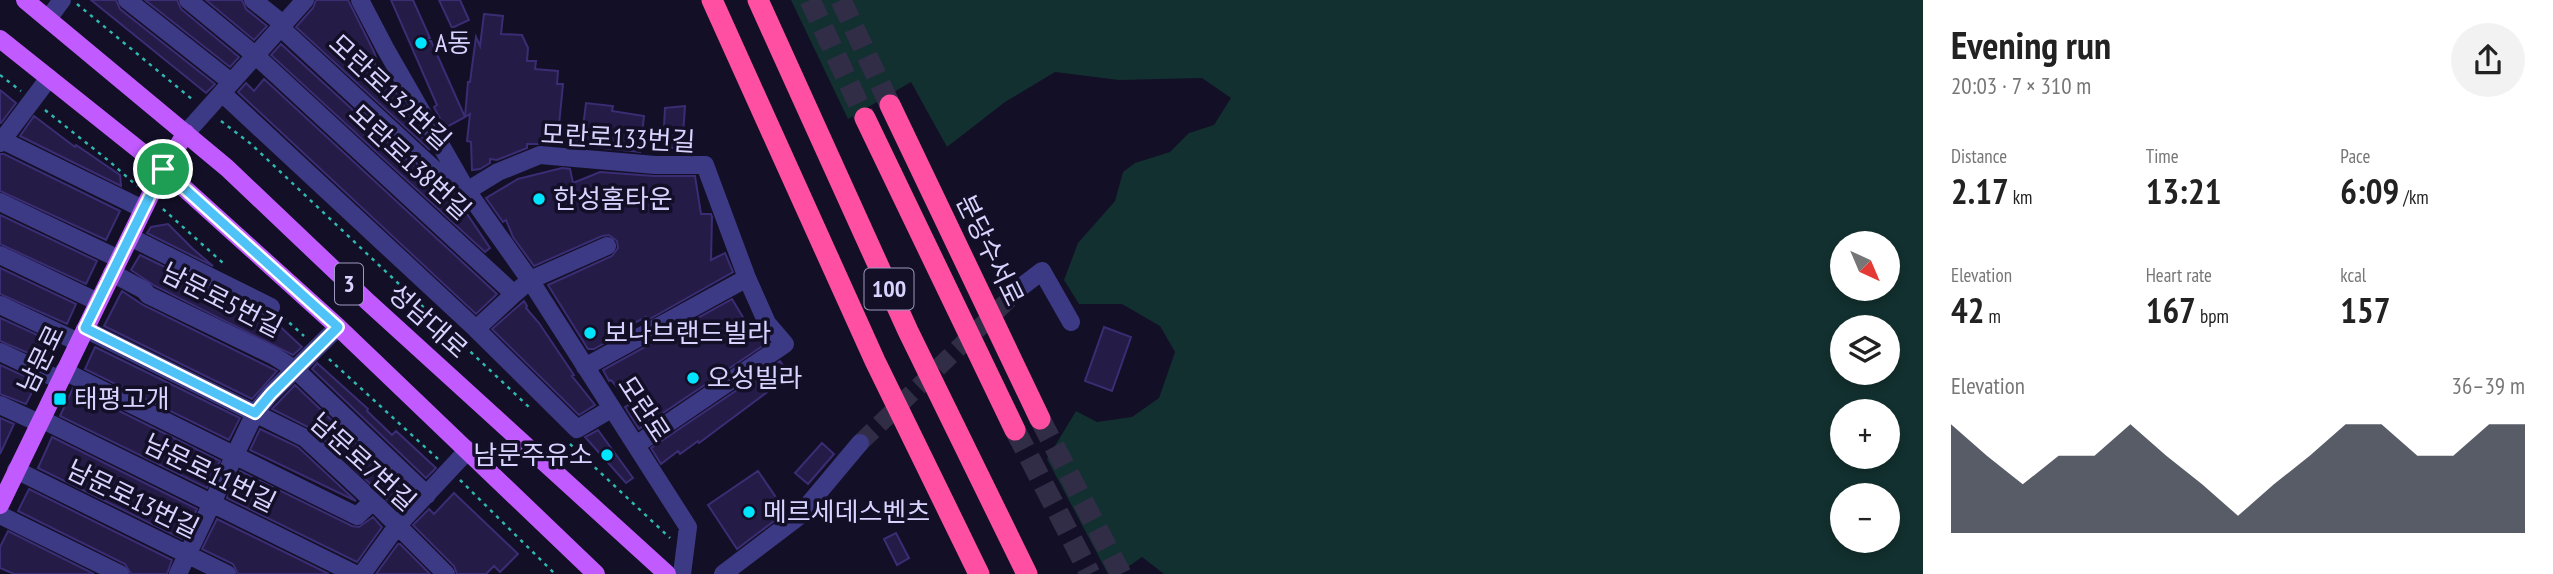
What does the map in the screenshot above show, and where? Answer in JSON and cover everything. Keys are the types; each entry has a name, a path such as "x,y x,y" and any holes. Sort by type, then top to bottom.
{"highway":[{"name":"100","path":"712,0 875,361 979,574"},
{"name":"100","path":"758,0 908,331 1027,574"},
{"name":"분당수서로","path":"890,105 1040,419"},
{"path":"864,118 1015,430"}],"main road":[{"name":"성남대로","path":"25,0 227,168 367,301 667,574"},
{"name":"3","path":"0,39 163,169 338,327 596,574"},
{"name":"남문로","path":"0,505 163,169 186,133"}],"street":[{"path":"48,19 62,0"},
{"path":"127,0 227,87 577,429 611,408"},
{"name":"모란로138번길","path":"188,0 255,54 514,294"},
{"name":"모란로132번길","path":"253,0 447,181 467,191"},
{"path":"186,133 305,0"},
{"name":"모란로","path":"360,0 467,191 530,280 688,527 682,574"},
{"path":"49,78 1,141 143,209"},
{"name":"모란로133번길","path":"467,191 498,172 540,155 655,165 705,165 747,278 767,323 785,344 636,444"},
{"name":"남문로5번길","path":"0,202 116,266 148,295 275,356 296,370 427,495"},
{"path":"130,236 271,307"},
{"path":"476,329 530,280 607,246"},
{"path":"0,255 98,302"},
{"path":"1025,284 1042,271 1071,322"},
{"path":"585,367 747,278"},
{"name":"남문로7번길","path":"0,305 82,335 305,438 446,574"},
{"path":"178,574 255,413 338,327"},
{"path":"0,352 62,376 357,516 373,501"},
{"name":"남문로11번길","path":"0,405 40,421 211,502 355,574"},
{"path":"723,574 798,517 860,443"},
{"path":"362,574 397,526 468,450"},
{"name":"남문로13번길","path":"16,470 227,574"},
{"path":"0,515 120,574"}],"path":[{"path":"72,0 251,144 530,408"},
{"path":"561,437 684,552"}],"green space":[{"path":"791,0 1923,0 1923,574 1164,574 1142,557 1118,574 1108,574 1047,459 1076,411 1097,422 1132,417 1159,398 1175,352 1160,326 1122,304 1079,304 1064,280 1078,243 1115,201 1123,172 1135,163 1170,152 1189,133 1214,125 1231,98 1202,78 1119,80 1055,72 1005,102 947,147 911,82 848,119"}],"building":[{"path":"91,0 116,0 120,9 215,84 206,93"},
{"path":"145,0 177,0 181,9 239,57 230,67"},
{"path":"206,0 242,0 246,9 267,26 254,40"},
{"path":"316,0 348,0 374,52 376,58 373,62 385,74 430,150 296,27 313,8"},
{"name":"A동","path":"391,0 413,0 430,38 425,40 431,41 465,117 445,128 434,107 437,105"},
{"path":"439,0 460,0 469,20 452,28"},
{"path":"484,14 503,16 501,34 522,35 528,48 527,61 536,61 535,69 558,71 557,84 563,84 559,125 583,127 586,103 613,106 612,111 644,116 640,152 563,144 527,144 527,148 497,160 490,159 490,163 472,170 471,142 467,141 470,114 465,117 476,37 480,46"},
{"path":"281,44 439,189 457,199 490,248 485,252 271,55"},
{"path":"264,79 497,294 476,314 238,92 246,83 254,91"},
{"path":"0,90 16,103 1,123 0,123"},
{"path":"685,106 682,149 663,147 665,108"},
{"path":"34,116 75,147 76,145 120,175 121,186 20,136"},
{"path":"0,154 120,211 106,240 0,191"},
{"path":"562,168 570,169 573,183 600,172 695,176 701,214 711,214 712,217 711,260 725,253 733,272 648,320 646,317 622,329 624,332 594,349 588,349 548,285 612,256 618,248 617,241 609,235 602,236 534,266 513,237 506,220 503,222 486,198 518,179"},
{"path":"0,215 97,261 86,284 0,244"},
{"path":"168,224 213,266 147,233 151,227"},
{"path":"140,255 271,318 302,347 293,355 155,286 131,270"},
{"path":"0,268 76,304 67,324 0,294"},
{"path":"122,291 143,305 277,371 252,399 104,326"},
{"path":"732,299 747,324 751,322 764,345 639,429 625,407 631,403 611,380 609,381 603,370"},
{"path":"524,301 526,308 574,375 572,376 595,405 579,415 492,329"},
{"path":"0,318 57,344 47,361 0,341"},
{"path":"1104,327 1131,337 1112,391 1085,381"},
{"path":"95,347 240,418 229,440 85,369"},
{"path":"780,361 790,375 699,443 698,441 680,454 678,451 661,464 651,448"},
{"path":"317,363 368,409 392,435 396,431 436,468 426,478 312,369"},
{"path":"0,365 37,382 26,404 0,394"},
{"path":"295,385 410,495 397,509 312,429 272,409"},
{"path":"73,388 220,461 207,488 60,416"},
{"path":"0,418 14,424 0,454"},
{"path":"260,429 298,447 356,501 250,450"},
{"path":"598,430 633,478 626,483 585,437"},
{"path":"52,437 197,509 182,539 38,468"},
{"path":"822,443 834,454 808,484 795,473"},
{"path":"240,471 352,526 359,527 373,517 382,527 357,562 227,498"},
{"name":"메르세데스벤츠","path":"758,471 786,512 737,549 708,505"},
{"path":"29,489 172,560 167,574 131,574 125,564 18,511"},
{"path":"454,493 518,554 500,572 494,566 486,574 457,574 454,566 413,525 429,509 434,514"},
{"path":"217,519 329,574 238,574 233,564 202,549"},
{"path":"8,531 94,574 14,574 0,568 0,547"},
{"path":"896,533 909,558 897,565 884,539"},
{"path":"400,544 430,574 376,574"}],"tunnel":[{"path":"810,0 865,118"},
{"path":"841,0 890,105"},
{"path":"860,443 1025,284"},
{"path":"1040,419 1121,574"},
{"path":"1015,430 1090,574"}],"place":[{"name":"A동","path":"421,43"},
{"name":"한성홈타운","path":"539,199"},
{"name":"보나브랜드빌라","path":"590,333"},
{"name":"오성빌라","path":"693,378"},
{"name":"태평고개","path":"60,399"},
{"name":"남문주유소","path":"607,455"},
{"name":"메르세데스벤츠","path":"749,512"}],"route":[{"path":"163,169 338,327 255,413 85,328 163,169"}]}
